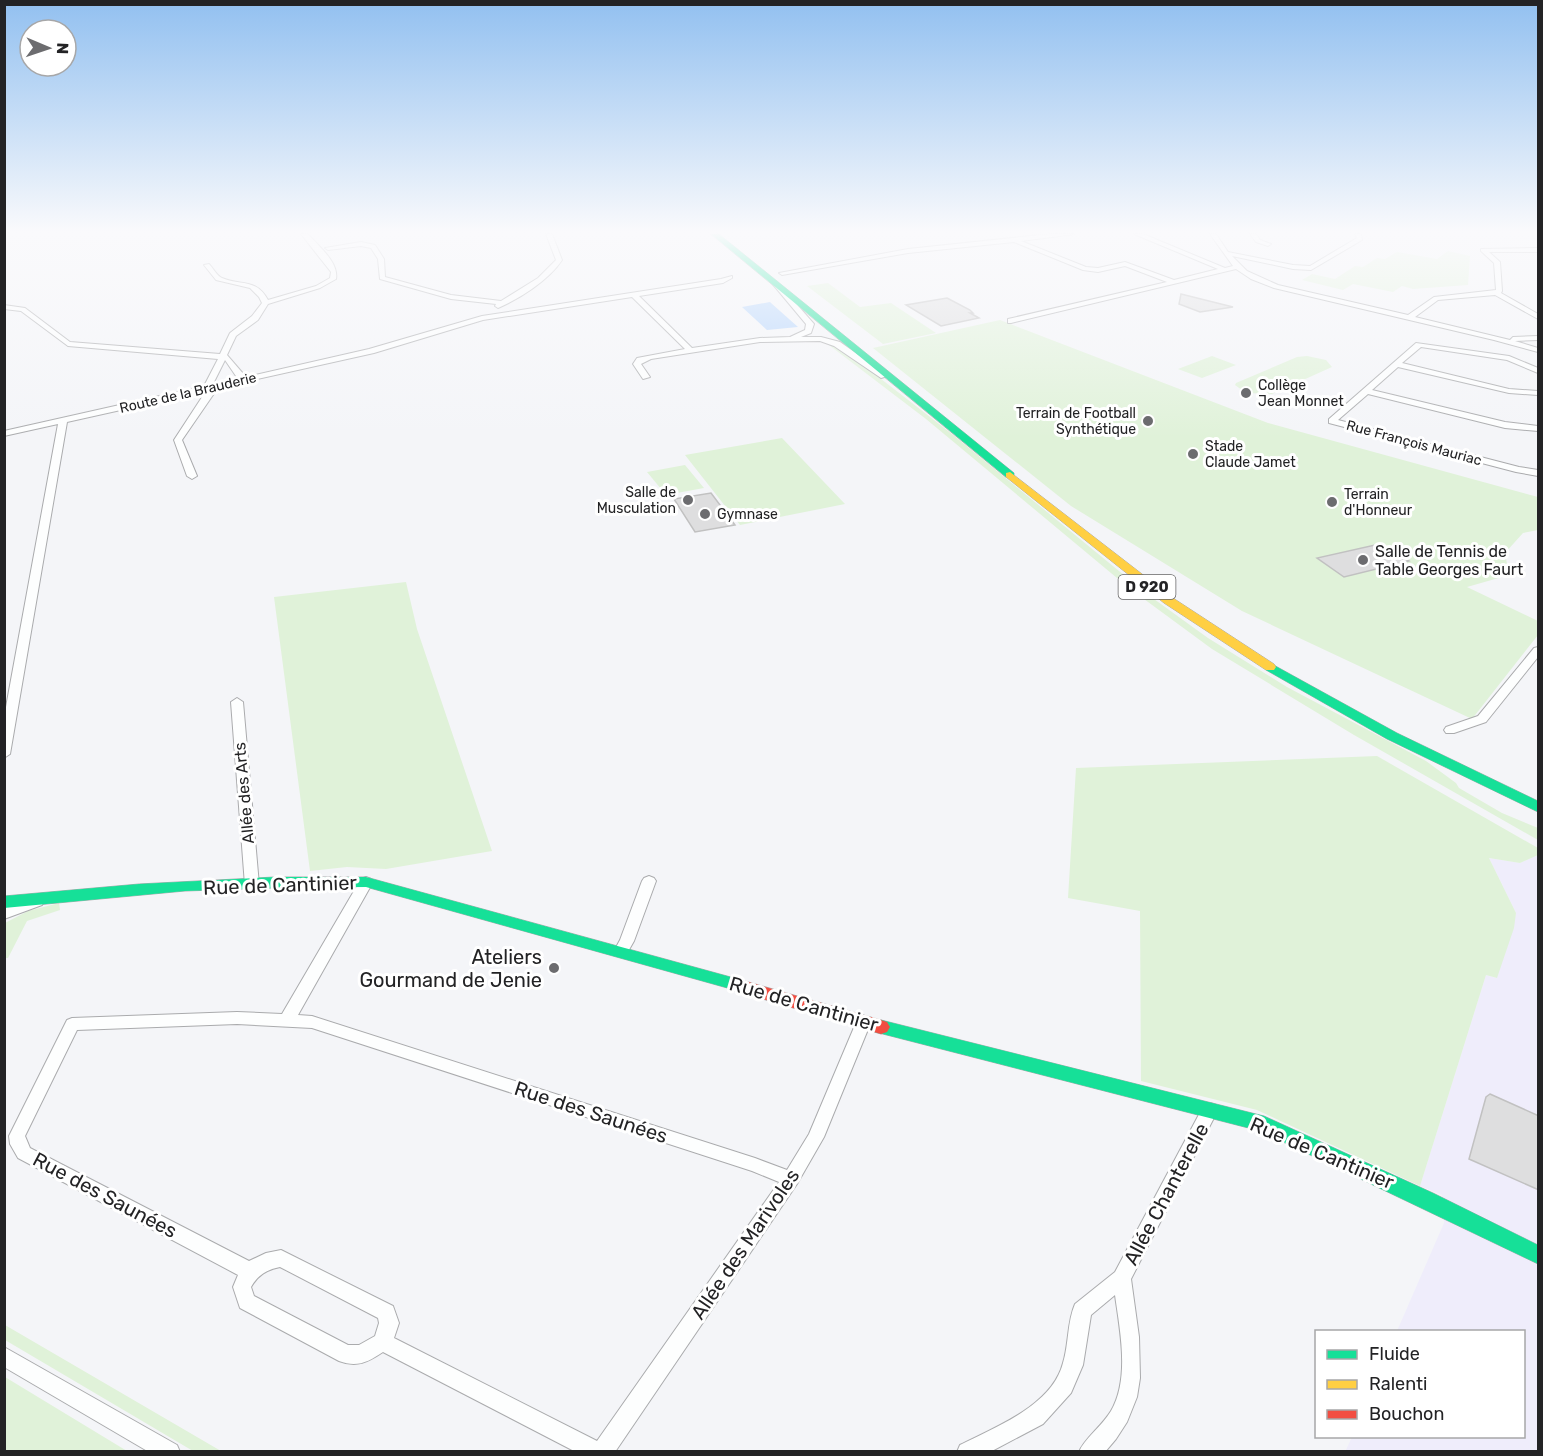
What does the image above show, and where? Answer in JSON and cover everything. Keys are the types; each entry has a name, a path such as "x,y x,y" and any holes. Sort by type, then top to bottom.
{"main road":[{"name":"D 920","path":"805,302 910,394 1125,570 1184,614 1277,673 1410,744 1445,759 1539,807"},
{"name":"D 920","path":"1410,744 1438,764 1539,819"},
{"name":"Rue de Cantinier","path":"4,902 41,900 72,893 110,890 311,881 366,882 621,951 863,1022 1264,1124 1426,1198 1539,1255"}],"street":[{"path":"192,476 178,440 211,392 214,375 233,335 260,313 266,303 269,302"},
{"path":"481,302 499,305 510,312"},
{"path":"482,318 504,302"},
{"name":"Route de la Brauderie","path":"4,434 371,351 482,318 579,302"},
{"path":"641,302 691,351"},
{"path":"783,340 803,334 810,328 810,324 795,302"},
{"path":"1011,321 1093,302"},
{"path":"1340,302 1539,350"},
{"path":"1409,318 1431,302"},
{"path":"1512,302 1539,317"},
{"path":"4,308 23,309 68,344 230,358 236,371 245,380"},
{"path":"1509,341 1539,338"},
{"path":"646,377 637,364 640,360 760,340 818,339 833,342 910,394"},
{"path":"1366,390 1416,345 1509,358 1539,371"},
{"path":"1395,364 1509,391 1539,393"},
{"path":"214,375 220,372 236,371"},
{"path":"1366,390 1505,425 1539,429"},
{"name":"Rue François Mauriac","path":"1366,390 1332,421 1519,470 1539,473"},
{"path":"4,754 8,717 18,676 63,421"},
{"path":"1450,730 1482,719 1539,650"},
{"path":"4,678 18,676"},
{"name":"Allée des Arts","path":"237,702 252,885"},
{"path":"621,951 627,941 649,881"},
{"path":"288,1020 366,882"},
{"name":"Rue de Cantinier","path":"4,914 41,900"},
{"name":"Rue des Saunées","path":"249,1271 24,1153 18,1144 17,1136 72,1024 237,1018 312,1022 755,1165 790,1179"},
{"name":"Allée des Marivoles","path":"600,1452 790,1179 816,1137 863,1022"},
{"name":"Allée Chanterelle","path":"967,1452 1036,1417 1064,1386 1073,1365 1082,1310 1122,1278 1210,1110"},
{"path":"281,1258 386,1312 389,1323 383,1342 361,1355 346,1354 247,1302 242,1287 249,1271 264,1262 281,1258"},
{"name":"Allée Chanterelle","path":"1089,1452 1109,1433 1120,1416 1128,1391 1131,1360 1122,1278"},
{"path":"383,1342 600,1452"},
{"path":"4,1356 170,1452"}],"shaded area":[{"path":"1538,855 1538,1451 1345,1452 1352,1438 1525,1438 1525,1330 1397,1330 1444,1223 1442,1195 1420,1186 1486,975 1496,978 1516,913 1489,858 1520,863"}],"green space":[{"path":"828,302 853,302 860,307 891,303 936,333 883,344"},
{"name":"Stade Claude Jamet","path":"1000,320 1268,423 1538,497 1538,530 1523,533 1505,553 1509,575 1467,587 1538,621 1538,635 1472,719 1242,611 1071,506 873,348"},
{"path":"825,342 854,358 952,434 1147,594 1208,638 1287,687 1426,761 1456,783 1459,788 1502,813 1538,828 1538,840 1354,735 1212,649 1129,588 926,419"},
{"path":"1212,356 1236,365 1202,378 1178,369"},
{"path":"1307,356 1326,360 1332,367 1272,394 1246,393 1235,385 1297,357"},
{"path":"782,438 845,504 740,525 685,455"},
{"path":"685,465 704,488 666,495 647,472"},
{"path":"406,582 417,629 492,851 386,869 347,867 310,871 274,597"},
{"path":"1377,756 1538,848 1538,855 1520,863 1489,858 1516,913 1514,928 1497,978 1486,975 1420,1186 1257,1110 1141,1081 1140,911 1068,898 1076,768"},
{"path":"59,903 60,910 27,921 8,958 5,958 5,923 28,911"},
{"path":"4,1325 221,1451 193,1451 5,1340"},
{"path":"5,1377 127,1451 5,1451"}],"water":[{"path":"770,302 798,327 767,330 742,307"}],"building":[{"path":"924,302 955,302 979,318 941,326 906,305"},
{"path":"1179,302 1213,302 1233,307 1200,312 1179,304"},
{"name":"Gymnase","path":"711,493 735,525 695,532 674,499"},
{"name":"Salle de Tennis de Table Georges Faurt","path":"1375,545 1380,548 1387,547 1409,561 1344,577 1317,558"},
{"path":"1490,1094 1539,1116 1539,1190 1469,1159 1486,1097"}],"traffic: fast":[{"path":"797,302 1010,475"},
{"path":"1270,667 1392,736 1538,807"},
{"path":"4,902 185,886 275,882 366,882 738,985"},
{"path":"881,1027 1264,1124 1426,1199 1538,1255"}],"traffic: slow":[{"path":"1010,475 1104,552 1202,624 1270,667"}],"traffic: jam":[{"path":"738,985 881,1027"}],"place":[{"name":"Collège Jean Monnet","path":"1246,393"},
{"name":"Terrain de Football Synthétique","path":"1148,421"},
{"name":"Stade Claude Jamet","path":"1193,454"},
{"name":"Salle de Musculation","path":"688,500"},
{"name":"Terrain d'Honneur","path":"1332,502"},
{"name":"Gymnase","path":"705,514"},
{"name":"Salle de Tennis de Table Georges Faurt","path":"1363,560"},
{"name":"Ateliers Gourmand de Jenie","path":"554,968"}]}
